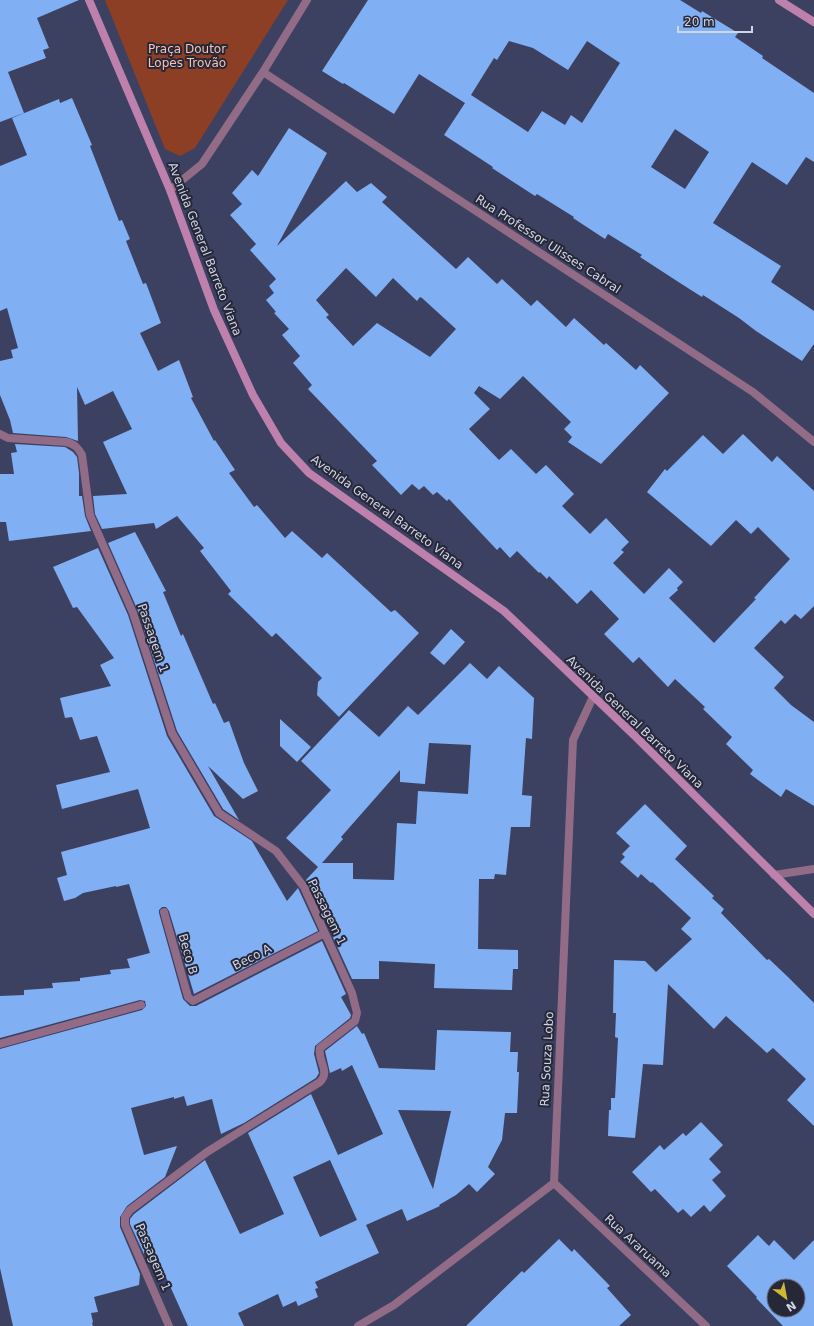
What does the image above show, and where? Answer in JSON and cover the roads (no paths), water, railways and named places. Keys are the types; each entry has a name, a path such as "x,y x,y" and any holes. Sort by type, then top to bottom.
{"street":[{"name":"Avenida General Barreto Viana","path":"90,0 170,190 214,310 253,395 282,443 309,473 504,612 636,736 774,876 814,914"},
{"path":"170,190 202,164 263,72 307,0"},
{"path":"779,0 814,22"},
{"name":"Rua Professor Ulisses Cabral","path":"263,72 752,392 814,442"},
{"name":"Passagem 1","path":"0,434 8,438 72,443 78,448 82,455 90,515 133,613 172,733 219,813 276,851 304,887 352,993 357,1013 357,1017 352,1024 320,1048 319,1053 325,1073 324,1079 207,1152 130,1210 125,1217 126,1225 170,1326"},
{"name":"Rua Souza Lobo","path":"554,1183 573,740 593,697"},
{"path":"774,876 814,869"},
{"name":"Beco B","path":"164,912 188,997 191,1001"},
{"name":"Beco A","path":"191,1001 325,933"},
{"path":"0,1044 141,1005"},
{"path":"358,1326 394,1305 554,1183"},
{"name":"Rua Araruama","path":"554,1183 706,1326"}],"park label":[{"name":"Praça Doutor Lopes Trovão","path":"187,56"}]}
